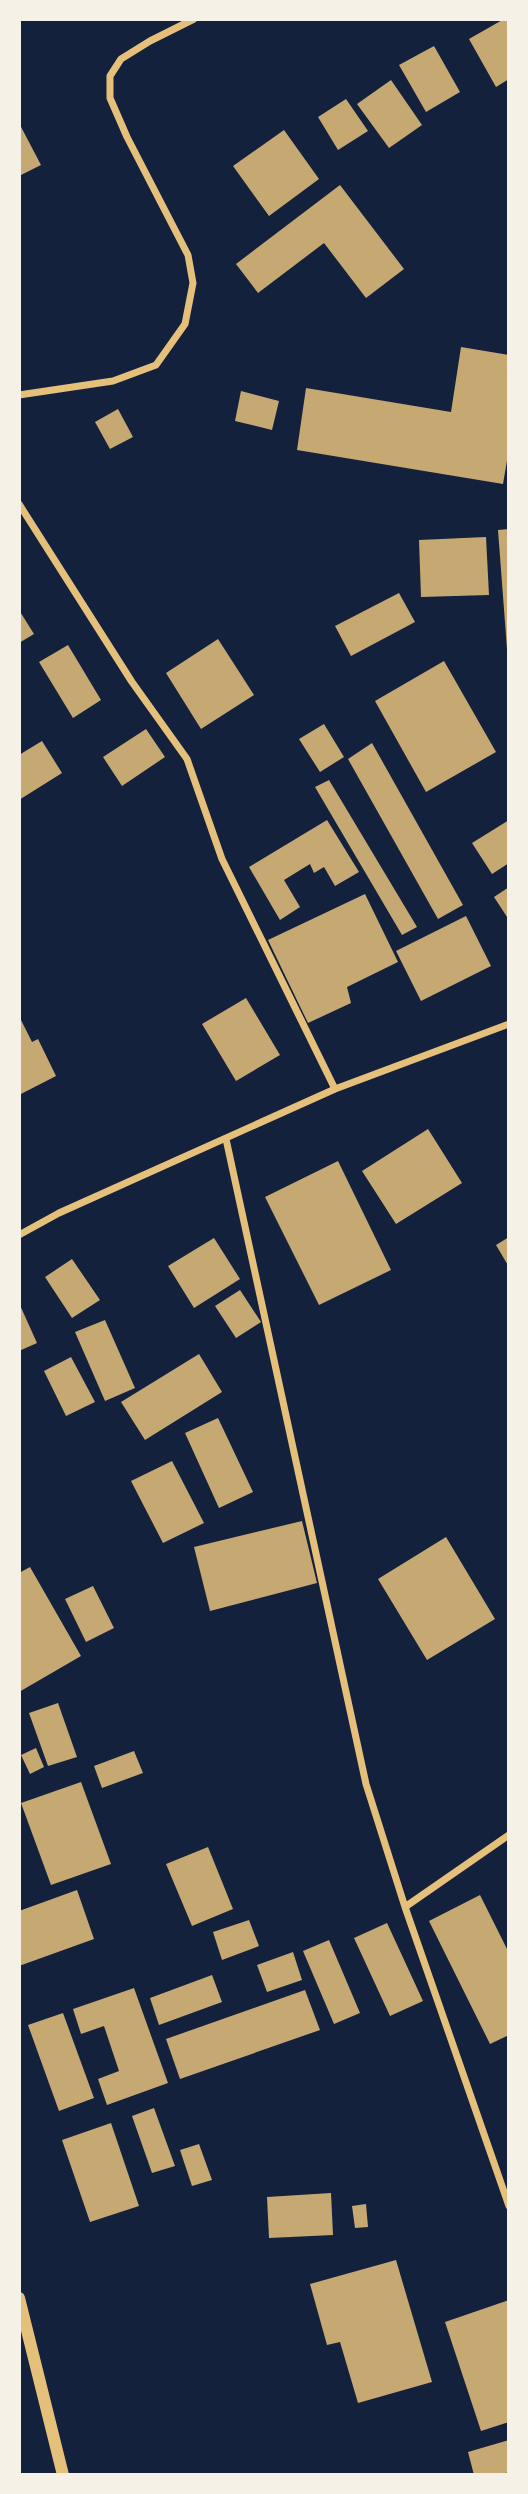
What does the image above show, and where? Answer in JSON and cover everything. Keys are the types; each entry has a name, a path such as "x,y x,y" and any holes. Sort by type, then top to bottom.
{"street":[{"path":"19,395 113,381 156,365 185,324 193,282 188,254 127,137 110,98 110,76 121,59 194,19"},
{"path":"19,504 132,682 187,759 222,859 335,1089"},
{"path":"19,1235 59,1213 335,1089 509,1024"},
{"path":"226,1139 366,1784 405,1907 509,2206"},
{"path":"405,1907 509,1835"},
{"path":"19,2298 63,2475"}],"building":[{"path":"504,19 509,19 509,79 496,87 469,39"},
{"path":"434,46 460,92 426,112 399,65"},
{"path":"391,80 422,125 389,148 357,104"},
{"path":"346,99 368,131 338,150 318,117"},
{"path":"19,123 41,165 19,176"},
{"path":"284,130 319,179 269,216 233,166"},
{"path":"340,185 404,269 366,298 324,243 258,293 236,264"},
{"path":"461,347 509,355 509,449 503,484 297,450 306,388 451,412"},
{"path":"241,391 279,401 272,430 235,421"},
{"path":"118,409 133,437 110,449 95,422"},
{"path":"509,529 509,649 507,649 498,530"},
{"path":"486,537 489,595 421,597 419,540"},
{"path":"399,593 415,622 351,656 335,626"},
{"path":"19,610 34,634 19,643"},
{"path":"218,639 254,695 201,729 166,673"},
{"path":"68,645 101,700 73,718 39,662"},
{"path":"444,661 496,752 426,792 375,701"},
{"path":"324,724 344,757 320,772 299,739"},
{"path":"146,729 165,757 122,786 103,757"},
{"path":"42,741 62,773 19,800 19,755"},
{"path":"372,743 463,905 438,919 348,759"},
{"path":"329,780 417,927 402,935 315,787"},
{"path":"327,820 359,872 335,886 324,867 314,873 310,864 284,880 300,907 280,920 249,867"},
{"path":"509,820 509,863 492,874 472,843"},
{"path":"509,887 509,920 494,897"},
{"path":"365,894 398,962 347,987 351,1003 308,1023 268,940"},
{"path":"466,916 491,966 421,1001 396,951"},
{"path":"246,998 280,1055 236,1081 202,1024"},
{"path":"19,1016 32,1042 38,1039 56,1076 19,1095"},
{"path":"428,1129 462,1183 396,1224 362,1171"},
{"path":"338,1161 391,1270 319,1305 265,1197"},
{"path":"509,1237 509,1267 496,1245"},
{"path":"214,1238 240,1279 194,1308 168,1266"},
{"path":"72,1259 100,1300 72,1318 45,1277"},
{"path":"240,1290 261,1322 236,1338 215,1306"},
{"path":"19,1303 37,1343 19,1351"},
{"path":"105,1320 135,1388 105,1401 75,1332"},
{"path":"199,1354 222,1392 145,1440 121,1402"},
{"path":"71,1357 95,1402 66,1416 44,1371"},
{"path":"218,1418 253,1492 219,1508 185,1433"},
{"path":"172,1461 204,1523 163,1543 131,1481"},
{"path":"302,1521 317,1583 210,1611 194,1547"},
{"path":"446,1537 495,1619 427,1660 378,1579"},
{"path":"30,1567 81,1656 19,1692 19,1573"},
{"path":"93,1586 114,1628 86,1642 65,1599"},
{"path":"58,1703 77,1757 48,1766 29,1713"},
{"path":"36,1748 44,1767 30,1774 21,1755"},
{"path":"134,1751 143,1773 102,1788 94,1766"},
{"path":"81,1782 111,1864 51,1885 21,1803"},
{"path":"208,1847 233,1909 192,1926 166,1864"},
{"path":"77,1890 94,1939 19,1966 19,1911"},
{"path":"480,1895 509,1953 509,2035 490,2044 429,1921"},
{"path":"249,1920 259,1946 222,1960 213,1932"},
{"path":"387,1923 423,2001 390,2016 354,1938"},
{"path":"329,1940 360,2013 334,2024 303,1951"},
{"path":"293,1952 302,1980 267,1992 257,1965"},
{"path":"212,1975 222,2002 159,2025 150,1998"},
{"path":"134,1988 168,2083 107,2105 98,2079 119,2071 104,2026 81,2034 73,2009"},
{"path":"305,1990 320,2030 180,2079 166,2039"},
{"path":"63,2013 94,2098 59,2111 28,2025"},
{"path":"154,2108 175,2166 152,2173 132,2116"},
{"path":"111,2123 139,2206 90,2222 62,2140"},
{"path":"199,2144 212,2180 192,2186 180,2150"},
{"path":"331,2193 333,2235 269,2238 267,2197"},
{"path":"366,2204 368,2227 355,2228 352,2206"},
{"path":"396,2260 432,2382 358,2403 340,2342 327,2345 310,2284"},
{"path":"509,2300 509,2422 481,2431 445,2322"},
{"path":"509,2440 509,2472 499,2475 474,2475 468,2452"}]}
